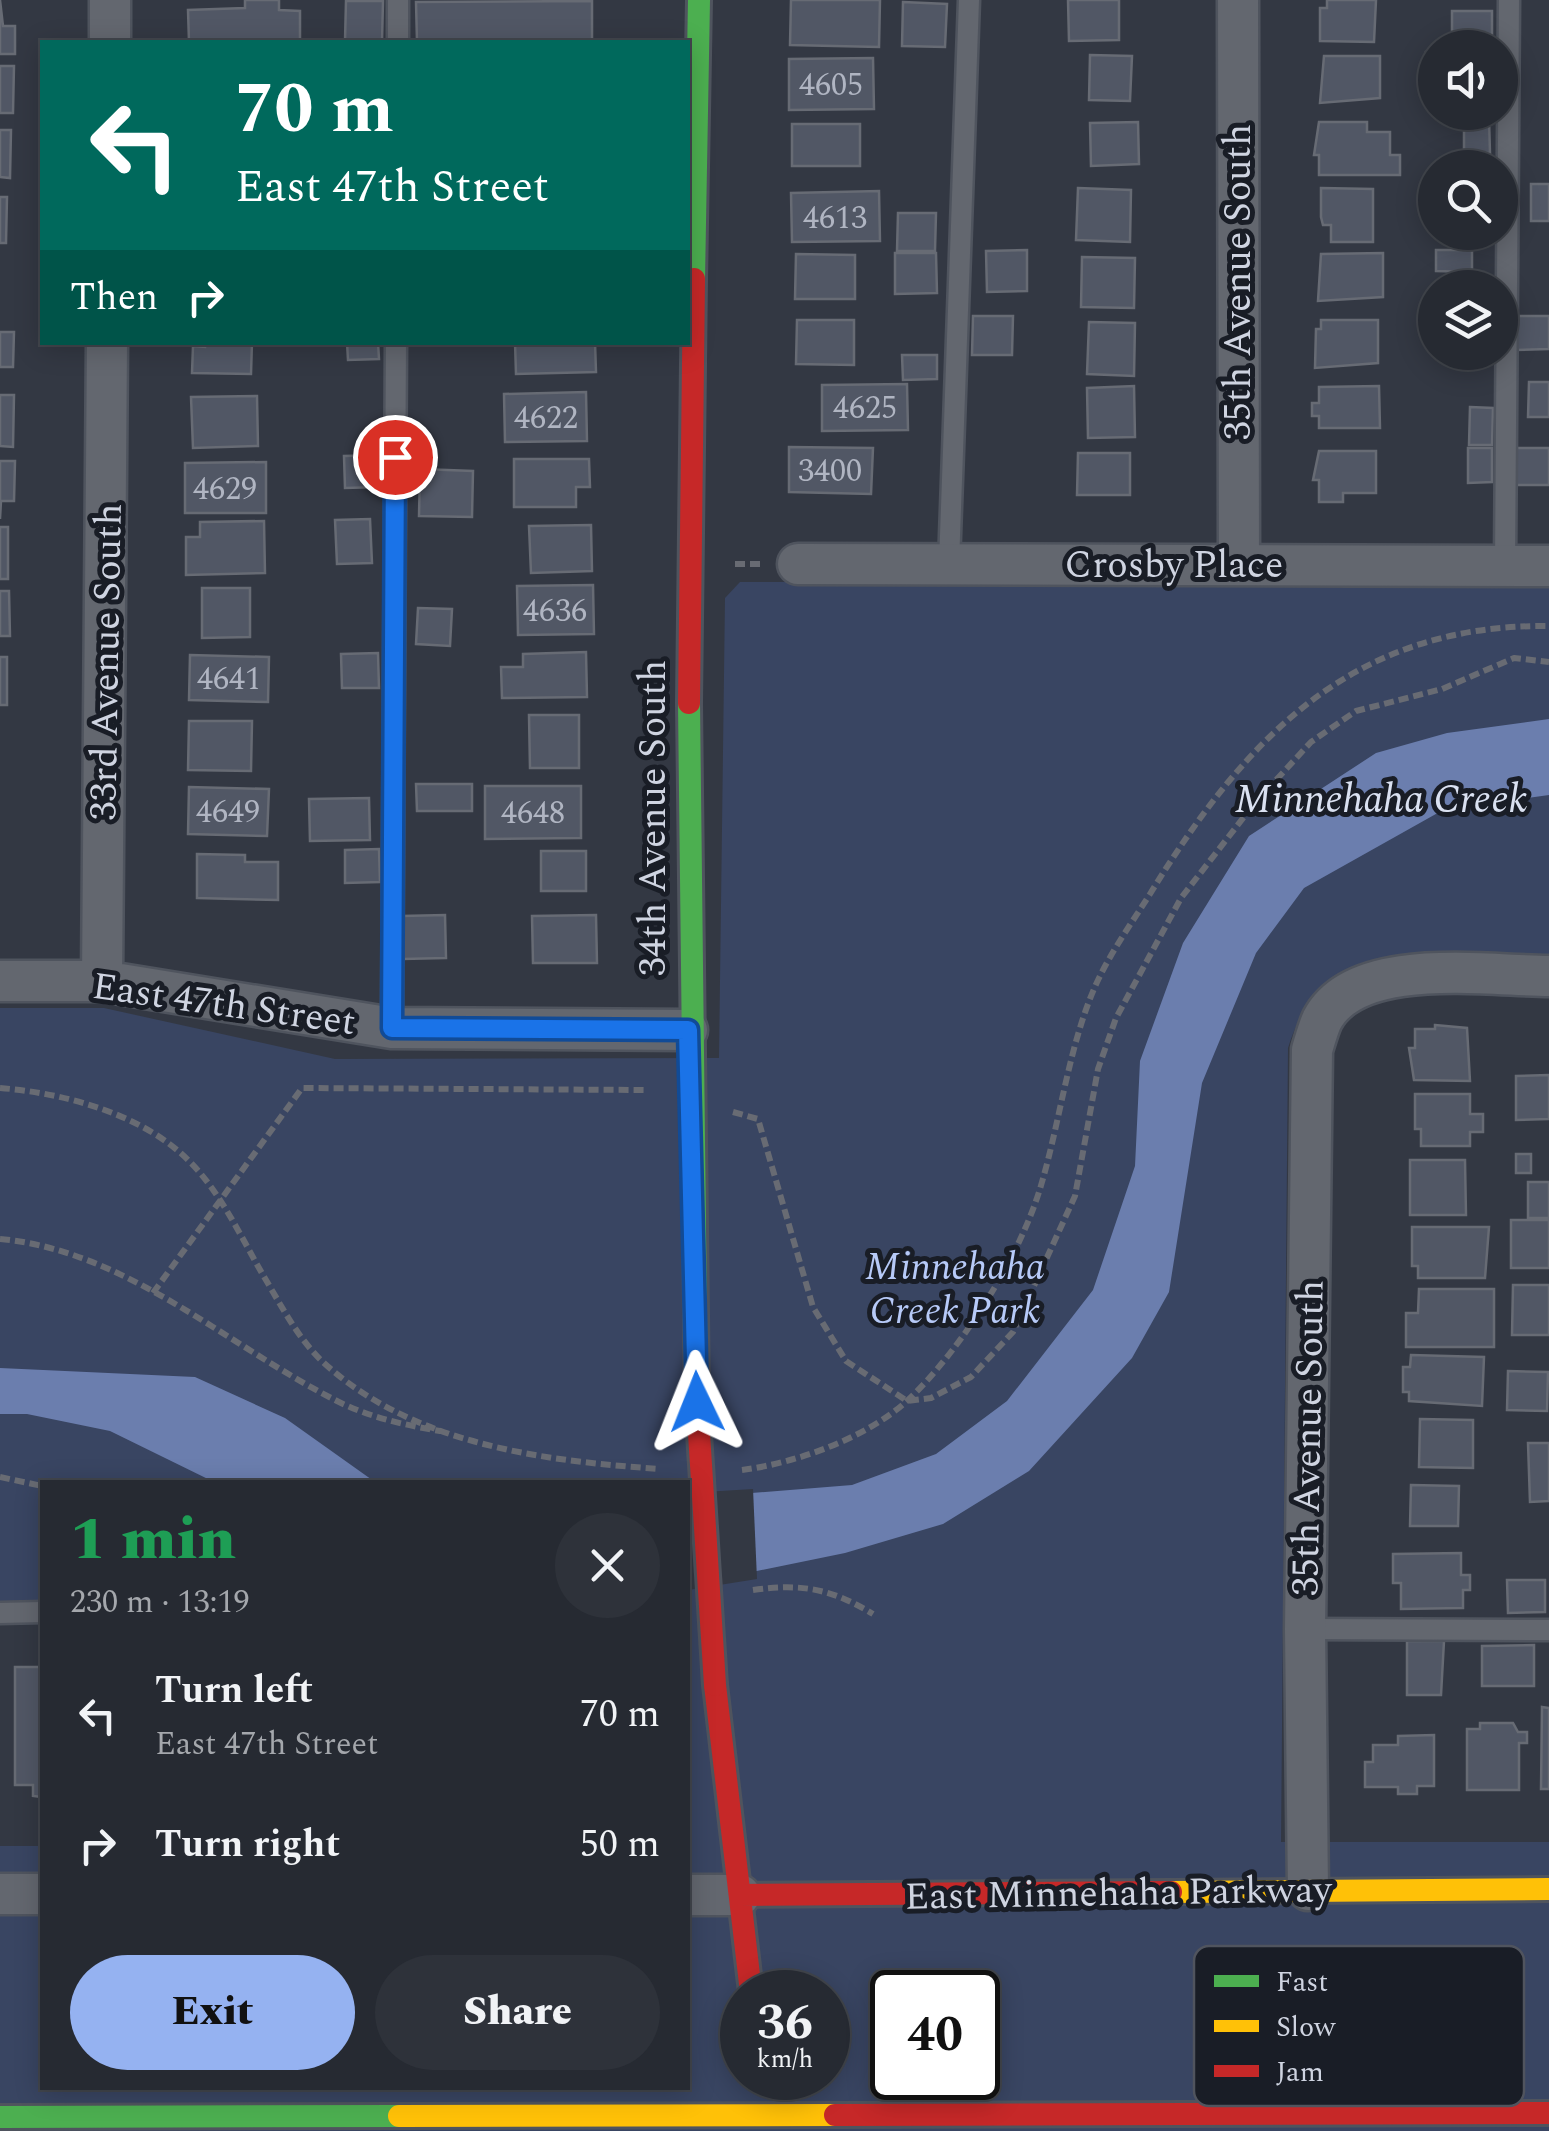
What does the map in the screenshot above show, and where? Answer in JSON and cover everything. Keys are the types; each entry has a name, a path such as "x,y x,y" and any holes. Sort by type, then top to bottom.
{"street":[{"path":"110,0 110,40"},
{"name":"34th Avenue South","path":"698,0 687,563 687,1091 697,1402 715,1685 749,1970"},
{"name":"35th Avenue South","path":"1238,0 1239,565"},
{"name":"33rd Avenue South","path":"102,981 107,345"},
{"name":"Crosby Place","path":"798,564 1549,566"},
{"name":"35th Avenue South","path":"1308,1890 1304,1630 1312,1050 1323,1017 1370,982 1399,975 1549,976"},
{"name":"East 47th Street","path":"0,981 102,981 392,1028 688,1030"},
{"name":"East Minnehaha Parkway","path":"690,1895 1549,1889"},
{"path":"0,1894 40,1894"},
{"path":"0,2117 143,2124 1303,2123 1549,2113"}],"lane":[{"path":"398,0 398,40"},
{"path":"949,564 969,0"},
{"path":"1506,566 1509,0"},
{"path":"392,1028 396,345"},
{"path":"0,1613 40,1612"},
{"path":"1304,1630 1549,1630"}],"path":[{"path":"687,563 798,564"},
{"path":"907,1401 997,1282 1041,1187 1098,979 1175,854 1237,769 1309,698 1397,653 1449,633 1506,625 1549,626"},
{"path":"153,1293 302,1088 687,1091 758,1119 813,1307 846,1361 907,1401 930,1398 971,1377 1013,1332 1075,1196 1098,1070 1116,1018 1181,898 1254,804 1310,742 1356,710 1442,689 1514,658 1549,662"},
{"path":"0,1088 42,1091 148,1128 190,1161 220,1203 291,1323 323,1362 375,1399 456,1434 397,1424 339,1402 153,1293 66,1251 0,1239"},
{"path":"0,1478 40,1486"},
{"path":"739,1592 777,1587 838,1592 874,1614"}],"green space":[{"name":"Minnehaha Creek Park","path":"1549,581 1549,954 1431,952 1360,965 1330,982 1306,1009 1288,1048 1281,1842 1549,1842 1549,2131 0,2131 0,1846 40,1846 40,2090 690,2090 690,1480 40,1480 40,1624 0,1625 0,1008 104,1008 335,1059 719,1058 725,598 740,582"}],"water":[{"name":"Minnehaha Creek","path":"1549,719 1549,795 1443,810 1304,888 1256,953 1202,1083 1169,1292 1132,1358 1029,1471 943,1524 845,1553 690,1585 690,1498 852,1485 936,1454 1007,1401 1093,1290 1135,1166 1140,1061 1183,943 1249,836 1376,753 1447,733"},
{"path":"0,1368 195,1377 285,1418 372,1480 210,1480 110,1431 27,1414 0,1414"}],"pier":[{"path":"753,1489 757,1579 690,1590 690,1493"}],"building":[{"path":"0,0 3,26 15,26 15,54 0,54"},
{"path":"245,0 279,0 279,10 300,11 300,40 189,40 188,10 245,8"},
{"path":"791,0 880,0 879,47 790,45"},
{"path":"1068,0 1119,0 1119,40 1069,41"},
{"path":"1327,0 1376,0 1374,42 1320,41 1320,8 1327,8"},
{"path":"346,1 383,1 382,40 345,40"},
{"path":"592,1 592,40 417,40 416,2"},
{"path":"903,2 947,4 945,47 902,46"},
{"path":"1452,11 1492,11 1492,30 1452,30"},
{"path":"1090,55 1132,56 1130,101 1089,100"},
{"path":"1324,56 1380,56 1380,98 1320,103"},
{"path":"873,58 874,109 789,110 789,59"},
{"path":"0,66 14,66 13,113 0,113"},
{"path":"1138,122 1139,164 1091,166 1090,123"},
{"path":"1319,122 1367,122 1367,132 1390,132 1390,155 1400,155 1400,175 1319,175 1319,155 1314,155"},
{"path":"792,124 860,124 860,166 792,166"},
{"path":"0,130 11,130 10,178 0,177"},
{"path":"1464,130 1489,130 1490,150 1464,150"},
{"path":"1531,184 1549,184 1549,221 1531,221"},
{"path":"1078,188 1131,190 1130,242 1076,240"},
{"path":"1321,188 1373,189 1373,242 1331,242 1331,225 1323,225 1321,217"},
{"path":"879,191 880,241 792,242 791,193"},
{"path":"0,197 7,197 6,243 0,243"},
{"path":"898,213 936,213 935,251 897,251"},
{"path":"1027,250 1027,291 987,292 986,251"},
{"path":"1436,250 1472,250 1472,270 1436,270"},
{"path":"895,253 936,253 937,293 895,294"},
{"path":"1383,253 1383,297 1318,301 1321,254"},
{"path":"796,254 855,255 855,299 795,299"},
{"path":"1082,257 1135,258 1134,308 1081,307"},
{"path":"973,316 1013,316 1012,355 972,355"},
{"path":"1518,316 1549,316 1549,349 1518,350"},
{"path":"797,320 854,320 854,365 796,364"},
{"path":"1321,320 1378,320 1378,363 1315,368 1316,329 1321,329"},
{"path":"1089,322 1135,323 1134,376 1087,374"},
{"path":"0,332 14,332 13,367 0,367"},
{"path":"252,345 251,374 192,373 193,346"},
{"path":"347,345 378,345 379,359 348,360"},
{"path":"515,345 595,345 596,372 516,374"},
{"path":"902,355 937,355 937,379 903,380"},
{"path":"1529,382 1549,382 1549,417 1528,417"},
{"path":"907,384 908,430 822,431 822,385"},
{"path":"1134,386 1135,437 1088,438 1087,388"},
{"path":"1379,386 1380,428 1319,428 1319,416 1312,416 1312,403 1319,403 1319,387"},
{"path":"586,392 587,441 505,442 504,394"},
{"path":"0,395 14,395 13,447 0,446"},
{"path":"257,396 258,446 193,448 191,397"},
{"path":"1470,407 1493,408 1492,445 1469,445"},
{"path":"789,447 873,448 871,494 789,492"},
{"path":"1468,448 1492,448 1492,482 1468,483"},
{"path":"1515,448 1549,448 1549,485 1515,485"},
{"path":"1319,451 1376,451 1376,493 1343,493 1343,502 1319,502 1319,480 1313,480"},
{"path":"1078,453 1130,453 1130,495 1077,495"},
{"path":"380,455 380,487 345,488 344,456"},
{"path":"514,459 589,459 590,487 576,487 576,507 514,507"},
{"path":"0,461 15,461 14,501 1,501 0,519"},
{"path":"266,462 266,513 185,513 185,463"},
{"path":"420,469 473,471 472,517 419,516"},
{"path":"370,519 372,563 337,564 335,520"},
{"path":"264,521 265,573 186,575 186,537 200,537 200,522"},
{"path":"591,525 592,571 531,573 529,526"},
{"path":"0,527 8,527 8,579 0,579"},
{"path":"593,585 594,634 518,635 517,586"},
{"path":"202,588 250,588 250,637 202,638"},
{"path":"0,591 9,591 10,636 0,636"},
{"path":"418,608 452,609 450,646 416,644"},
{"path":"586,652 587,697 502,698 501,667 523,667 523,654"},
{"path":"378,653 379,688 342,688 341,654"},
{"path":"190,655 269,657 268,702 189,700"},
{"path":"0,657 7,657 7,705 0,705"},
{"path":"529,715 579,715 579,768 530,768"},
{"path":"189,721 252,721 251,771 188,770"},
{"path":"416,784 472,784 472,811 417,811"},
{"path":"485,786 581,786 581,838 485,839"},
{"path":"189,787 269,789 267,836 188,834"},
{"path":"369,798 370,840 310,841 309,799"},
{"path":"379,849 380,882 345,883 345,850"},
{"path":"541,851 586,851 586,891 541,891"},
{"path":"197,854 245,855 245,862 278,862 278,900 197,898"},
{"path":"445,915 446,958 403,959 402,916"},
{"path":"596,915 597,963 533,963 532,916"},
{"path":"1435,1025 1467,1028 1470,1081 1414,1080 1409,1048 1415,1048 1415,1029 1435,1029"},
{"path":"1549,1075 1549,1119 1516,1120 1516,1076"},
{"path":"1415,1094 1470,1094 1470,1114 1483,1114 1483,1132 1470,1132 1470,1146 1421,1146 1421,1129 1415,1129"},
{"path":"1516,1154 1531,1154 1531,1173 1516,1173"},
{"path":"1410,1160 1465,1160 1466,1215 1410,1215"},
{"path":"1528,1182 1549,1182 1549,1218 1528,1218"},
{"path":"1511,1220 1549,1220 1549,1268 1511,1268"},
{"path":"1412,1227 1489,1227 1485,1278 1418,1278 1418,1266 1412,1266"},
{"path":"1513,1285 1549,1285 1549,1335 1512,1335"},
{"path":"1419,1289 1494,1289 1494,1347 1406,1347 1406,1313 1418,1313"},
{"path":"1411,1355 1484,1357 1482,1406 1409,1401 1409,1392 1403,1392 1403,1367 1410,1367"},
{"path":"1508,1371 1548,1372 1547,1411 1507,1410"},
{"path":"1420,1419 1473,1420 1473,1468 1419,1467"},
{"path":"1528,1443 1549,1443 1549,1501 1530,1502"},
{"path":"1411,1485 1459,1486 1458,1526 1410,1526"},
{"path":"1461,1553 1461,1575 1470,1575 1470,1590 1463,1590 1463,1608 1401,1609 1401,1583 1393,1583 1393,1554"},
{"path":"1507,1580 1545,1580 1545,1612 1508,1613"},
{"path":"1407,1641 1444,1641 1441,1695 1407,1695"},
{"path":"1534,1645 1534,1686 1482,1686 1482,1646"},
{"path":"15,1667 40,1667 40,1797 33,1796 33,1785 15,1785"},
{"path":"1542,1707 1549,1708 1549,1789 1541,1789"},
{"path":"1480,1723 1513,1723 1518,1732 1527,1732 1527,1743 1519,1743 1519,1790 1467,1790 1467,1729 1480,1729"},
{"path":"1434,1735 1434,1786 1417,1786 1417,1794 1398,1794 1398,1787 1365,1787 1365,1762 1373,1762 1373,1745 1398,1745 1398,1736"}],"traffic: fast":[{"path":"694,279 699,0"},
{"path":"689,703 697,1402"},
{"path":"0,2117 399,2116"}],"traffic: slow":[{"path":"1171,1892 1549,1889"},
{"path":"399,2116 835,2115"}],"traffic: jam":[{"path":"689,703 694,279"},
{"path":"697,1402 715,1685"},
{"path":"715,1685 748,1970"},
{"path":"740,1895 1171,1892"},
{"path":"835,2115 1549,2113"}],"route":[{"path":"395,457 392,1028 688,1030 697,1402"}]}
